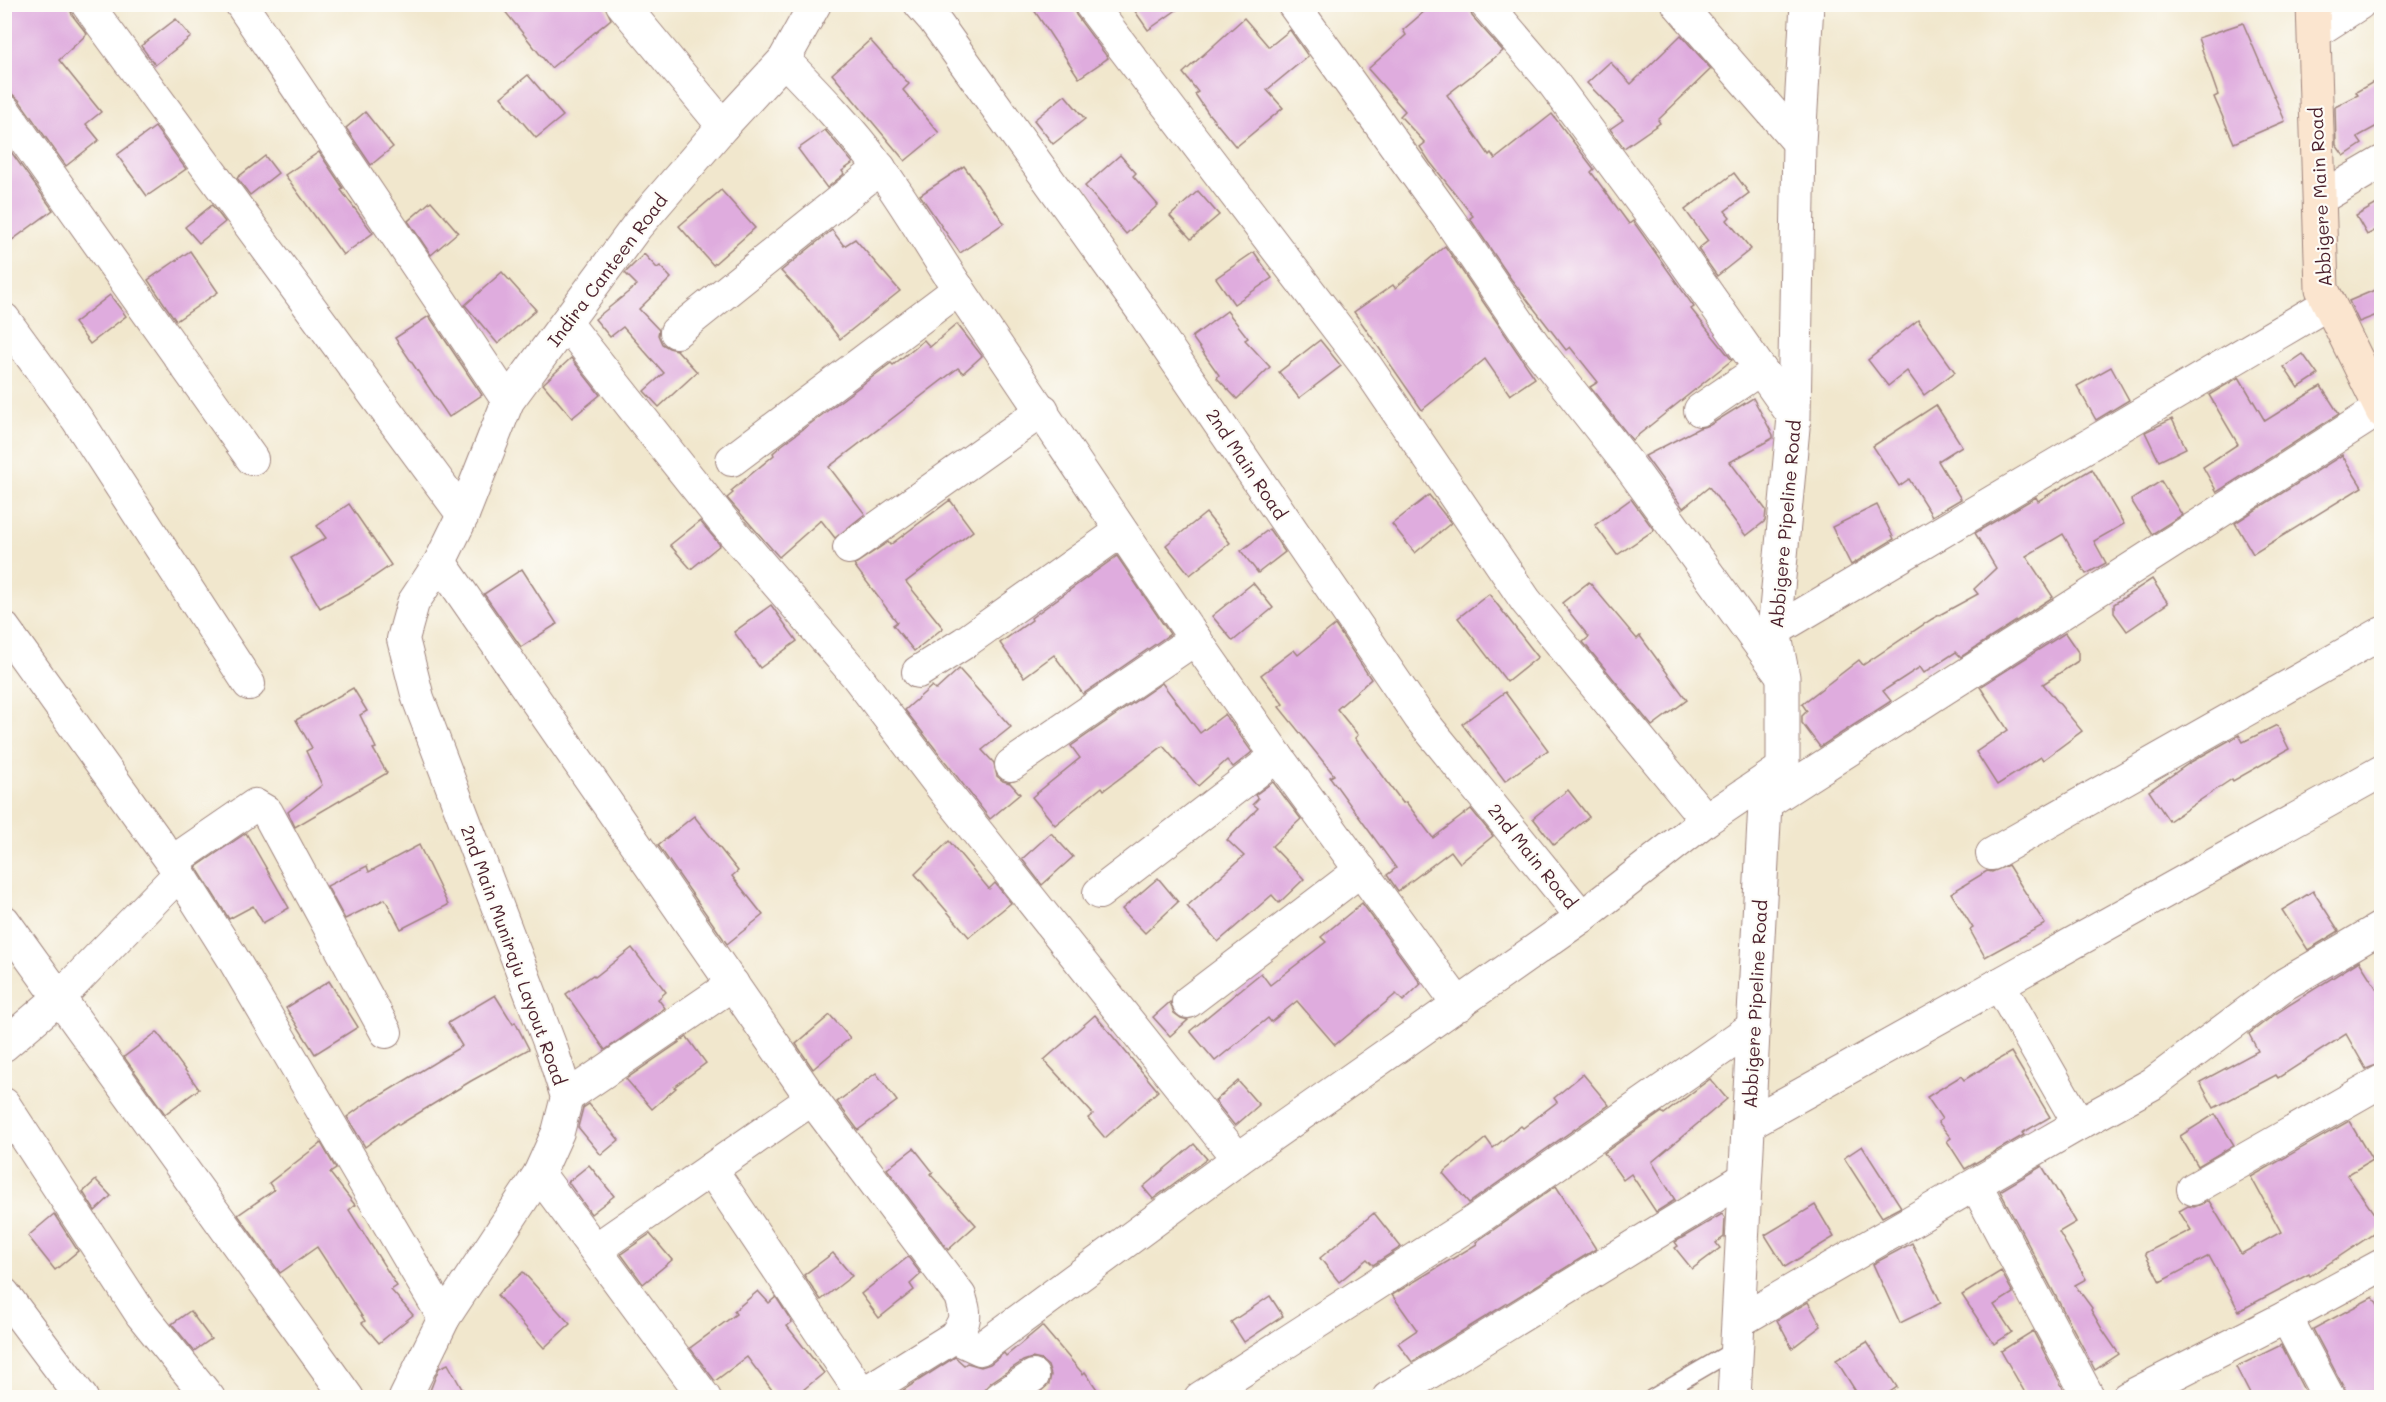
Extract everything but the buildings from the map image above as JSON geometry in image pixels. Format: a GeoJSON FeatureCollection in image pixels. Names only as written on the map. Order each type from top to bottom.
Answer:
{"type":"FeatureCollection","features":[{"type":"Feature","properties":{"kind":"main road","name":"Abbigere Main Road"},"geometry":{"type":"LineString","coordinates":[[2313,19],[2322,289],[2381,410]]}},
{"type":"Feature","properties":{"kind":"street"},"geometry":{"type":"LineString","coordinates":[[87,4],[464,514]]}},
{"type":"Feature","properties":{"kind":"street"},"geometry":{"type":"LineString","coordinates":[[240,4],[508,401]]}},
{"type":"Feature","properties":{"kind":"street"},"geometry":{"type":"LineString","coordinates":[[622,4],[723,126]]}},
{"type":"Feature","properties":{"kind":"street"},"geometry":{"type":"LineString","coordinates":[[1090,4],[1367,367],[1526,601],[1706,820]]}},
{"type":"Feature","properties":{"kind":"street"},"geometry":{"type":"LineString","coordinates":[[1293,4],[1449,220],[1535,346],[1628,464],[1783,677]]}},
{"type":"Feature","properties":{"kind":"street"},"geometry":{"type":"LineString","coordinates":[[1486,4],[1551,80],[1664,233],[1794,417]]}},
{"type":"Feature","properties":{"kind":"street"},"geometry":{"type":"LineString","coordinates":[[1678,4],[1799,143]]}},
{"type":"Feature","properties":{"kind":"street","name":"Abbigere Pipeline Road"},"geometry":{"type":"LineString","coordinates":[[1734,1398],[1765,803],[1783,768],[1783,677],[1774,632],[1794,417],[1799,143],[1807,4]]}},
{"type":"Feature","properties":{"kind":"street"},"geometry":{"type":"LineString","coordinates":[[2313,19],[2359,4]]}},
{"type":"Feature","properties":{"kind":"street","name":"Indira Canteen Road"},"geometry":{"type":"LineString","coordinates":[[440,562],[464,514],[508,401],[637,226],[723,126],[784,60],[814,5]]}},
{"type":"Feature","properties":{"kind":"street","name":"2nd Main Road"},"geometry":{"type":"LineString","coordinates":[[936,10],[1420,718],[1582,916]]}},
{"type":"Feature","properties":{"kind":"street"},"geometry":{"type":"LineString","coordinates":[[784,60],[848,127],[880,168],[1195,639],[1459,1005]]}},
{"type":"Feature","properties":{"kind":"street"},"geometry":{"type":"LineString","coordinates":[[4,110],[252,459]]}},
{"type":"Feature","properties":{"kind":"street"},"geometry":{"type":"LineString","coordinates":[[2319,199],[2382,162]]}},
{"type":"Feature","properties":{"kind":"street"},"geometry":{"type":"LineString","coordinates":[[676,332],[880,168]]}},
{"type":"Feature","properties":{"kind":"street"},"geometry":{"type":"LineString","coordinates":[[732,460],[959,289]]}},
{"type":"Feature","properties":{"kind":"street"},"geometry":{"type":"LineString","coordinates":[[1774,632],[2329,303]]}},
{"type":"Feature","properties":{"kind":"street"},"geometry":{"type":"LineString","coordinates":[[4,319],[77,419],[249,684]]}},
{"type":"Feature","properties":{"kind":"street"},"geometry":{"type":"LineString","coordinates":[[566,323],[723,521],[856,675],[946,793],[1238,1159]]}},
{"type":"Feature","properties":{"kind":"street"},"geometry":{"type":"LineString","coordinates":[[1700,410],[1760,369]]}},
{"type":"Feature","properties":{"kind":"street"},"geometry":{"type":"LineString","coordinates":[[1765,803],[2381,410]]}},
{"type":"Feature","properties":{"kind":"street"},"geometry":{"type":"LineString","coordinates":[[849,548],[1043,411]]}},
{"type":"Feature","properties":{"kind":"street"},"geometry":{"type":"LineString","coordinates":[[918,672],[973,636],[1121,531]]}},
{"type":"Feature","properties":{"kind":"street"},"geometry":{"type":"LineString","coordinates":[[440,562],[812,1099],[960,1296],[966,1316],[962,1327],[954,1337],[859,1396],[711,1169]]}},
{"type":"Feature","properties":{"kind":"street","name":"2nd Main Muniraju Layout Road"},"geometry":{"type":"LineString","coordinates":[[405,1398],[444,1318],[539,1174],[558,1132],[567,1097],[552,1050],[418,698],[403,639],[413,603],[440,562]]}},
{"type":"Feature","properties":{"kind":"street"},"geometry":{"type":"LineString","coordinates":[[4,628],[176,868],[444,1318]]}},
{"type":"Feature","properties":{"kind":"street"},"geometry":{"type":"LineString","coordinates":[[1992,855],[2382,633]]}},
{"type":"Feature","properties":{"kind":"street"},"geometry":{"type":"LineString","coordinates":[[1011,765],[1195,639]]}},
{"type":"Feature","properties":{"kind":"street"},"geometry":{"type":"LineString","coordinates":[[1099,893],[1278,756]]}},
{"type":"Feature","properties":{"kind":"street"},"geometry":{"type":"LineString","coordinates":[[954,1337],[980,1349],[1238,1159],[1582,916],[1706,820],[1783,768]]}},
{"type":"Feature","properties":{"kind":"street"},"geometry":{"type":"LineString","coordinates":[[1748,1124],[2382,771]]}},
{"type":"Feature","properties":{"kind":"street"},"geometry":{"type":"LineString","coordinates":[[4,1045],[59,998],[176,868],[255,805],[267,812],[386,1032]]}},
{"type":"Feature","properties":{"kind":"street"},"geometry":{"type":"LineString","coordinates":[[1188,1002],[1361,870]]}},
{"type":"Feature","properties":{"kind":"street"},"geometry":{"type":"LineString","coordinates":[[4,921],[348,1398]]}},
{"type":"Feature","properties":{"kind":"street"},"geometry":{"type":"LineString","coordinates":[[1737,1336],[1976,1185],[2152,1084],[2285,984],[2382,927]]}},
{"type":"Feature","properties":{"kind":"street"},"geometry":{"type":"LineString","coordinates":[[567,1097],[733,984]]}},
{"type":"Feature","properties":{"kind":"street"},"geometry":{"type":"LineString","coordinates":[[1999,984],[2079,1124]]}},
{"type":"Feature","properties":{"kind":"street"},"geometry":{"type":"LineString","coordinates":[[1200,1398],[1476,1220],[1753,1027]]}},
{"type":"Feature","properties":{"kind":"street"},"geometry":{"type":"LineString","coordinates":[[2193,1189],[2382,1081]]}},
{"type":"Feature","properties":{"kind":"street"},"geometry":{"type":"LineString","coordinates":[[596,1249],[812,1099]]}},
{"type":"Feature","properties":{"kind":"street"},"geometry":{"type":"LineString","coordinates":[[4,1104],[141,1314],[209,1398]]}},
{"type":"Feature","properties":{"kind":"street"},"geometry":{"type":"LineString","coordinates":[[539,1174],[705,1398]]}},
{"type":"Feature","properties":{"kind":"street"},"geometry":{"type":"LineString","coordinates":[[1388,1398],[1745,1179]]}},
{"type":"Feature","properties":{"kind":"street"},"geometry":{"type":"LineString","coordinates":[[1976,1185],[2089,1398]]}},
{"type":"Feature","properties":{"kind":"street"},"geometry":{"type":"LineString","coordinates":[[2127,1398],[2382,1265]]}},
{"type":"Feature","properties":{"kind":"street"},"geometry":{"type":"LineString","coordinates":[[4,1294],[82,1398]]}},
{"type":"Feature","properties":{"kind":"street"},"geometry":{"type":"LineString","coordinates":[[2286,1317],[2329,1398]]}},
{"type":"Feature","properties":{"kind":"street"},"geometry":{"type":"LineString","coordinates":[[1000,1398],[1033,1376]]}},
{"type":"Feature","properties":{"kind":"lane"},"geometry":{"type":"LineString","coordinates":[[1653,1398],[1737,1336]]}}]}
